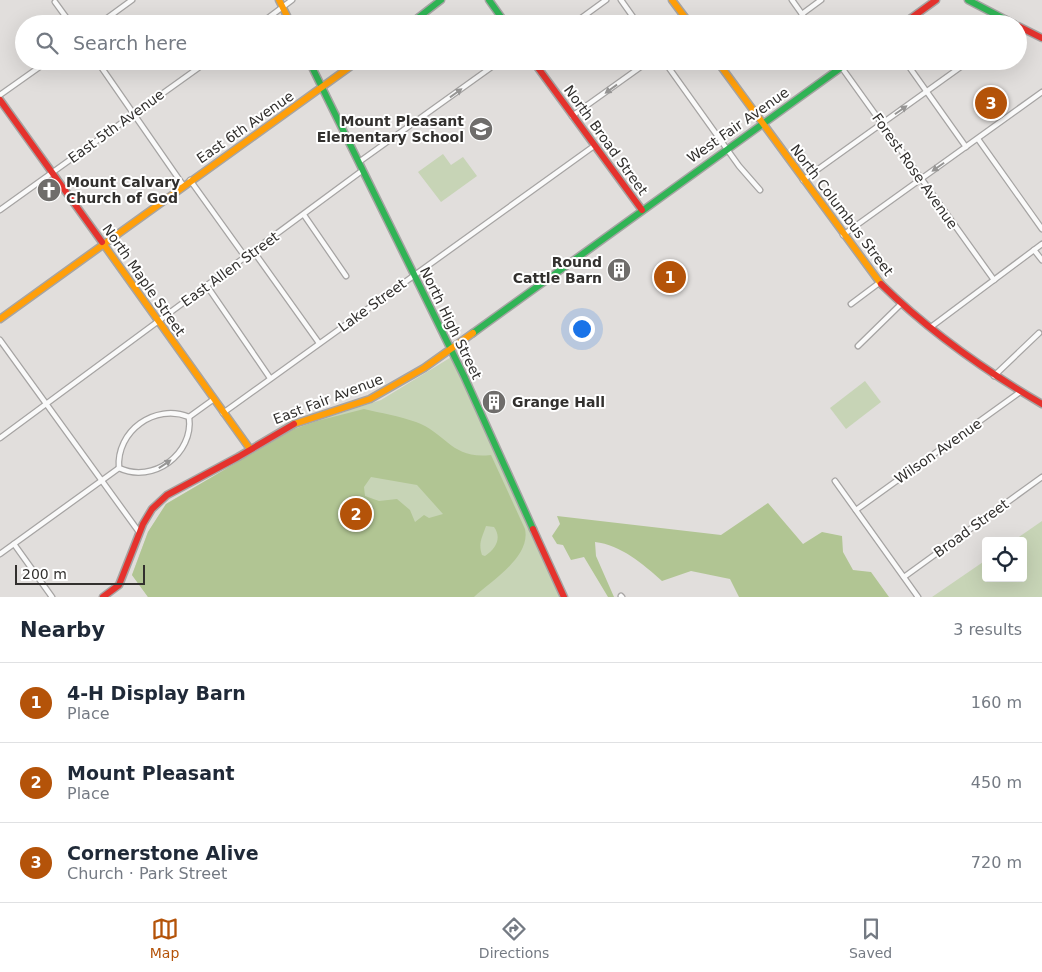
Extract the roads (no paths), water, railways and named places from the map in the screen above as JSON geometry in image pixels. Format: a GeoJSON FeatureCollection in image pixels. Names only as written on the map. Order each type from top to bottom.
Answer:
{"type":"FeatureCollection","features":[{"type":"Feature","properties":{"kind":"main road"},"geometry":{"type":"LineString","coordinates":[[279,0],[287,15]]}},
{"type":"Feature","properties":{"kind":"main road"},"geometry":{"type":"LineString","coordinates":[[422,15],[441,0]]}},
{"type":"Feature","properties":{"kind":"main road"},"geometry":{"type":"LineString","coordinates":[[489,0],[500,15]]}},
{"type":"Feature","properties":{"kind":"main road"},"geometry":{"type":"LineString","coordinates":[[672,0],[683,15]]}},
{"type":"Feature","properties":{"kind":"main road"},"geometry":{"type":"LineString","coordinates":[[915,15],[936,0]]}},
{"type":"Feature","properties":{"kind":"main road"},"geometry":{"type":"LineString","coordinates":[[968,0],[997,15]]}},
{"type":"Feature","properties":{"kind":"main road"},"geometry":{"type":"LineString","coordinates":[[1027,30],[1042,38]]}},
{"type":"Feature","properties":{"kind":"main road","name":"North High Street"},"geometry":{"type":"LineString","coordinates":[[314,70],[451,350],[564,597]]}},
{"type":"Feature","properties":{"kind":"main road","name":"East 6th Avenue"},"geometry":{"type":"LineString","coordinates":[[0,319],[183,185],[346,70]]}},
{"type":"Feature","properties":{"kind":"main road","name":"North Broad Street"},"geometry":{"type":"LineString","coordinates":[[539,70],[642,210]]}},
{"type":"Feature","properties":{"kind":"main road","name":"North Columbus Street"},"geometry":{"type":"LineString","coordinates":[[723,70],[879,283],[901,304],[994,376],[1042,404]]}},
{"type":"Feature","properties":{"kind":"main road","name":"West Fair Avenue"},"geometry":{"type":"LineString","coordinates":[[642,210],[838,70]]}},
{"type":"Feature","properties":{"kind":"main road","name":"North Maple Street"},"geometry":{"type":"LineString","coordinates":[[0,100],[250,449]]}},
{"type":"Feature","properties":{"kind":"main road","name":"East Fair Avenue"},"geometry":{"type":"LineString","coordinates":[[103,597],[122,581],[139,532],[152,509],[167,494],[250,449],[289,425],[380,395],[451,350],[642,210]]}},
{"type":"Feature","properties":{"kind":"street"},"geometry":{"type":"LineString","coordinates":[[111,15],[132,0]]}},
{"type":"Feature","properties":{"kind":"street"},"geometry":{"type":"LineString","coordinates":[[272,15],[292,0]]}},
{"type":"Feature","properties":{"kind":"street"},"geometry":{"type":"LineString","coordinates":[[585,15],[606,0]]}},
{"type":"Feature","properties":{"kind":"street"},"geometry":{"type":"LineString","coordinates":[[620,0],[631,15]]}},
{"type":"Feature","properties":{"kind":"street"},"geometry":{"type":"LineString","coordinates":[[792,0],[802,14],[821,0]]}},
{"type":"Feature","properties":{"kind":"street"},"geometry":{"type":"LineString","coordinates":[[55,2],[64,15]]}},
{"type":"Feature","properties":{"kind":"street"},"geometry":{"type":"LineString","coordinates":[[0,95],[35,70]]}},
{"type":"Feature","properties":{"kind":"street"},"geometry":{"type":"LineString","coordinates":[[103,70],[183,185]]}},
{"type":"Feature","properties":{"kind":"street","name":"East 5th Avenue"},"geometry":{"type":"LineString","coordinates":[[0,210],[195,70]]}},
{"type":"Feature","properties":{"kind":"street"},"geometry":{"type":"LineString","coordinates":[[359,162],[487,70]]}},
{"type":"Feature","properties":{"kind":"street"},"geometry":{"type":"LineString","coordinates":[[572,116],[636,70]]}},
{"type":"Feature","properties":{"kind":"street"},"geometry":{"type":"LineString","coordinates":[[670,70],[726,149],[760,190]]}},
{"type":"Feature","properties":{"kind":"street","name":"Forest Rose Avenue"},"geometry":{"type":"LineString","coordinates":[[842,70],[994,280]]}},
{"type":"Feature","properties":{"kind":"street"},"geometry":{"type":"LineString","coordinates":[[911,70],[966,147]]}},
{"type":"Feature","properties":{"kind":"street"},"geometry":{"type":"LineString","coordinates":[[803,180],[957,70]]}},
{"type":"Feature","properties":{"kind":"street"},"geometry":{"type":"LineString","coordinates":[[843,235],[1042,92]]}},
{"type":"Feature","properties":{"kind":"street"},"geometry":{"type":"LineString","coordinates":[[978,139],[1042,229]]}},
{"type":"Feature","properties":{"kind":"street","name":"Lake Street"},"geometry":{"type":"LineString","coordinates":[[223,413],[594,146]]}},
{"type":"Feature","properties":{"kind":"street","name":"East Allen Street"},"geometry":{"type":"LineString","coordinates":[[0,438],[363,170]]}},
{"type":"Feature","properties":{"kind":"street"},"geometry":{"type":"LineString","coordinates":[[190,180],[246,258]]}},
{"type":"Feature","properties":{"kind":"street"},"geometry":{"type":"LineString","coordinates":[[304,215],[346,276]]}},
{"type":"Feature","properties":{"kind":"street"},"geometry":{"type":"LineString","coordinates":[[931,327],[1042,244]]}},
{"type":"Feature","properties":{"kind":"street"},"geometry":{"type":"LineString","coordinates":[[1034,250],[1042,260]]}},
{"type":"Feature","properties":{"kind":"street"},"geometry":{"type":"LineString","coordinates":[[254,252],[319,343]]}},
{"type":"Feature","properties":{"kind":"street"},"geometry":{"type":"LineString","coordinates":[[850,304],[879,283]]}},
{"type":"Feature","properties":{"kind":"street"},"geometry":{"type":"LineString","coordinates":[[207,286],[270,378]]}},
{"type":"Feature","properties":{"kind":"street"},"geometry":{"type":"LineString","coordinates":[[858,346],[901,304]]}},
{"type":"Feature","properties":{"kind":"street"},"geometry":{"type":"LineString","coordinates":[[994,376],[1038,333]]}},
{"type":"Feature","properties":{"kind":"street"},"geometry":{"type":"LineString","coordinates":[[0,340],[139,532]]}},
{"type":"Feature","properties":{"kind":"street","name":"Wilson Avenue"},"geometry":{"type":"LineString","coordinates":[[856,510],[1020,392]]}},
{"type":"Feature","properties":{"kind":"street"},"geometry":{"type":"LineString","coordinates":[[0,554],[119,468],[122,445],[128,434],[139,425],[151,417],[165,413],[189,416],[214,399]]}},
{"type":"Feature","properties":{"kind":"street"},"geometry":{"type":"LineString","coordinates":[[119,468],[142,473],[162,466],[180,452],[185,444],[190,428],[189,416]]}},
{"type":"Feature","properties":{"kind":"street","name":"Broad Street"},"geometry":{"type":"LineString","coordinates":[[904,577],[1040,478]]}},
{"type":"Feature","properties":{"kind":"street"},"geometry":{"type":"LineString","coordinates":[[835,482],[918,597]]}},
{"type":"Feature","properties":{"kind":"street"},"geometry":{"type":"LineString","coordinates":[[14,544],[52,597]]}},
{"type":"Feature","properties":{"kind":"place","name":"Cornerstone Alive"},"geometry":{"type":"Point","coordinates":[991,103]}},
{"type":"Feature","properties":{"kind":"place","name":"Mount Pleasant Elementary School"},"geometry":{"type":"Point","coordinates":[481,129]}},
{"type":"Feature","properties":{"kind":"place","name":"Mount Calvary Church of God"},"geometry":{"type":"Point","coordinates":[49,190]}},
{"type":"Feature","properties":{"kind":"place","name":"Round Cattle Barn"},"geometry":{"type":"Point","coordinates":[619,270]}},
{"type":"Feature","properties":{"kind":"place","name":"4-H Display Barn"},"geometry":{"type":"Point","coordinates":[670,277]}},
{"type":"Feature","properties":{"kind":"place","name":"Grange Hall"},"geometry":{"type":"Point","coordinates":[494,402]}},
{"type":"Feature","properties":{"kind":"place","name":"Mount Pleasant"},"geometry":{"type":"Point","coordinates":[356,514]}}]}
